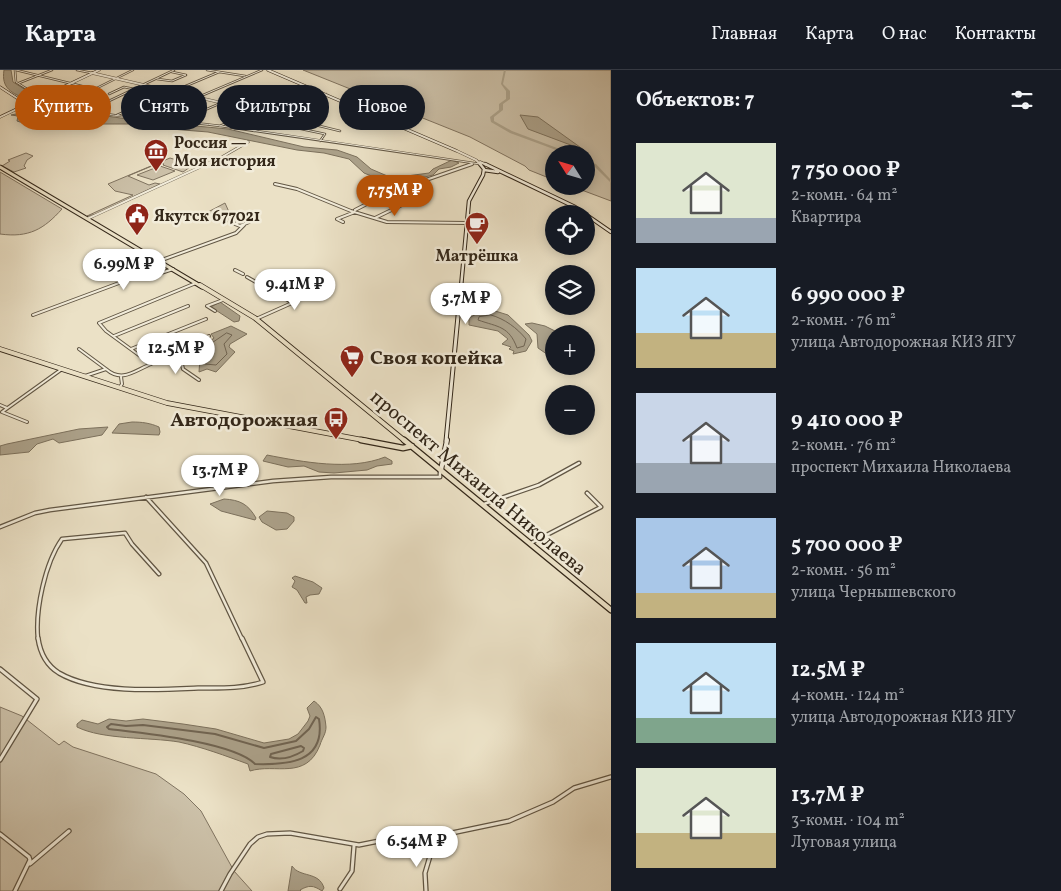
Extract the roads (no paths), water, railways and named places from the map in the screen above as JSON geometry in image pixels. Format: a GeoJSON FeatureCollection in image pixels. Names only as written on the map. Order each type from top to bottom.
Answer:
{"type":"FeatureCollection","features":[{"type":"Feature","properties":{"kind":"main road"},"geometry":{"type":"LineString","coordinates":[[70,84],[99,70]]}},
{"type":"Feature","properties":{"kind":"main road"},"geometry":{"type":"LineString","coordinates":[[268,70],[304,85]]}},
{"type":"Feature","properties":{"kind":"main road"},"geometry":{"type":"LineString","coordinates":[[0,87],[15,97]]}},
{"type":"Feature","properties":{"kind":"main road"},"geometry":{"type":"LineString","coordinates":[[329,95],[476,160],[493,170]]}},
{"type":"Feature","properties":{"kind":"main road"},"geometry":{"type":"LineString","coordinates":[[0,117],[15,110]]}},
{"type":"Feature","properties":{"kind":"main road"},"geometry":{"type":"LineString","coordinates":[[476,160],[484,169],[484,175]]}},
{"type":"Feature","properties":{"kind":"main road","name":"проспект Михаила Николаева"},"geometry":{"type":"LineString","coordinates":[[0,167],[256,319],[611,610]]}},
{"type":"Feature","properties":{"kind":"main road"},"geometry":{"type":"LineString","coordinates":[[484,169],[503,173],[576,207],[611,232]]}},
{"type":"Feature","properties":{"kind":"main road"},"geometry":{"type":"LineString","coordinates":[[440,470],[446,446],[470,197],[484,175],[493,170]]}},
{"type":"Feature","properties":{"kind":"main road"},"geometry":{"type":"LineString","coordinates":[[0,349],[178,405],[357,440],[403,448],[412,446]]}},
{"type":"Feature","properties":{"kind":"street"},"geometry":{"type":"LineString","coordinates":[[52,70],[38,76],[18,84],[15,79],[15,70],[38,76],[75,85]]}},
{"type":"Feature","properties":{"kind":"street"},"geometry":{"type":"LineString","coordinates":[[77,70],[148,85]]}},
{"type":"Feature","properties":{"kind":"street"},"geometry":{"type":"LineString","coordinates":[[102,85],[133,70]]}},
{"type":"Feature","properties":{"kind":"street"},"geometry":{"type":"LineString","coordinates":[[144,84],[174,70]]}},
{"type":"Feature","properties":{"kind":"street"},"geometry":{"type":"LineString","coordinates":[[207,70],[246,76]]}},
{"type":"Feature","properties":{"kind":"street"},"geometry":{"type":"LineString","coordinates":[[207,93],[262,70]]}},
{"type":"Feature","properties":{"kind":"street"},"geometry":{"type":"LineString","coordinates":[[155,79],[172,81],[186,75],[171,72]]}},
{"type":"Feature","properties":{"kind":"street"},"geometry":{"type":"LineString","coordinates":[[187,85],[219,72]]}},
{"type":"Feature","properties":{"kind":"street"},"geometry":{"type":"LineString","coordinates":[[116,115],[121,113]]}},
{"type":"Feature","properties":{"kind":"street"},"geometry":{"type":"LineString","coordinates":[[111,114],[121,116]]}},
{"type":"Feature","properties":{"kind":"street"},"geometry":{"type":"LineString","coordinates":[[329,128],[340,131]]}},
{"type":"Feature","properties":{"kind":"street"},"geometry":{"type":"LineString","coordinates":[[246,130],[450,158],[480,164]]}},
{"type":"Feature","properties":{"kind":"street"},"geometry":{"type":"LineString","coordinates":[[307,130],[325,134],[320,141]]}},
{"type":"Feature","properties":{"kind":"street"},"geometry":{"type":"LineString","coordinates":[[87,219],[222,157],[248,142]]}},
{"type":"Feature","properties":{"kind":"street"},"geometry":{"type":"LineString","coordinates":[[393,186],[427,180],[458,171],[473,164]]}},
{"type":"Feature","properties":{"kind":"street"},"geometry":{"type":"LineString","coordinates":[[275,184],[298,189],[387,222],[466,223]]}},
{"type":"Feature","properties":{"kind":"street"},"geometry":{"type":"LineString","coordinates":[[343,222],[337,219],[392,190]]}},
{"type":"Feature","properties":{"kind":"street"},"geometry":{"type":"LineString","coordinates":[[375,218],[408,202]]}},
{"type":"Feature","properties":{"kind":"street"},"geometry":{"type":"LineString","coordinates":[[238,225],[244,224],[249,220],[244,219],[235,223],[242,229]]}},
{"type":"Feature","properties":{"kind":"street"},"geometry":{"type":"LineString","coordinates":[[159,261],[236,233],[242,229],[244,224]]}},
{"type":"Feature","properties":{"kind":"street"},"geometry":{"type":"LineString","coordinates":[[135,258],[161,273],[173,270]]}},
{"type":"Feature","properties":{"kind":"street"},"geometry":{"type":"LineString","coordinates":[[33,315],[154,270]]}},
{"type":"Feature","properties":{"kind":"street"},"geometry":{"type":"LineString","coordinates":[[236,270],[243,274]]}},
{"type":"Feature","properties":{"kind":"street"},"geometry":{"type":"LineString","coordinates":[[247,277],[293,303]]}},
{"type":"Feature","properties":{"kind":"street"},"geometry":{"type":"LineString","coordinates":[[152,363],[99,323],[196,283]]}},
{"type":"Feature","properties":{"kind":"street"},"geometry":{"type":"LineString","coordinates":[[256,319],[301,299],[293,294]]}},
{"type":"Feature","properties":{"kind":"street"},"geometry":{"type":"LineString","coordinates":[[215,311],[207,306],[224,300]]}},
{"type":"Feature","properties":{"kind":"street"},"geometry":{"type":"LineString","coordinates":[[114,336],[188,306]]}},
{"type":"Feature","properties":{"kind":"street"},"geometry":{"type":"LineString","coordinates":[[131,349],[206,319]]}},
{"type":"Feature","properties":{"kind":"street"},"geometry":{"type":"LineString","coordinates":[[79,350],[114,376],[121,377],[150,366],[152,363],[209,336]]}},
{"type":"Feature","properties":{"kind":"street"},"geometry":{"type":"LineString","coordinates":[[179,350],[182,369],[199,380]]}},
{"type":"Feature","properties":{"kind":"street"},"geometry":{"type":"LineString","coordinates":[[27,422],[2,412],[62,369]]}},
{"type":"Feature","properties":{"kind":"street"},"geometry":{"type":"LineString","coordinates":[[84,376],[106,369]]}},
{"type":"Feature","properties":{"kind":"street"},"geometry":{"type":"LineString","coordinates":[[119,388],[122,384],[121,377]]}},
{"type":"Feature","properties":{"kind":"street"},"geometry":{"type":"LineString","coordinates":[[0,405],[7,408]]}},
{"type":"Feature","properties":{"kind":"street"},"geometry":{"type":"LineString","coordinates":[[482,505],[539,485],[579,463]]}},
{"type":"Feature","properties":{"kind":"street"},"geometry":{"type":"LineString","coordinates":[[0,527],[35,513],[146,497],[311,478],[440,477],[440,470]]}},
{"type":"Feature","properties":{"kind":"street"},"geometry":{"type":"LineString","coordinates":[[529,543],[601,507],[587,493]]}},
{"type":"Feature","properties":{"kind":"street"},"geometry":{"type":"LineString","coordinates":[[146,497],[206,562],[263,682],[244,687],[192,689],[97,685],[68,679],[56,672],[47,663],[37,640],[37,622],[47,574],[62,539],[125,533],[132,544],[159,574]]}},
{"type":"Feature","properties":{"kind":"street"},"geometry":{"type":"LineString","coordinates":[[0,670],[27,688],[37,699],[0,760]]}},
{"type":"Feature","properties":{"kind":"street"},"geometry":{"type":"LineString","coordinates":[[221,891],[233,869],[251,844],[258,837],[264,835],[275,833],[292,835],[354,846],[416,833],[447,834],[509,822],[553,802],[574,788],[611,777]]}},
{"type":"Feature","properties":{"kind":"street"},"geometry":{"type":"LineString","coordinates":[[29,865],[69,831]]}},
{"type":"Feature","properties":{"kind":"street"},"geometry":{"type":"LineString","coordinates":[[0,834],[30,857],[29,865],[15,891]]}},
{"type":"Feature","properties":{"kind":"street"},"geometry":{"type":"LineString","coordinates":[[340,889],[352,871],[354,846]]}},
{"type":"Feature","properties":{"kind":"street"},"geometry":{"type":"LineString","coordinates":[[426,891],[425,873],[433,846]]}},
{"type":"Feature","properties":{"kind":"water"},"geometry":{"type":"Polygon","coordinates":[[[4,70],[11,70],[13,82],[18,85],[15,85],[15,94],[6,86],[4,70]]]}},
{"type":"Feature","properties":{"kind":"water"},"geometry":{"type":"Polygon","coordinates":[[[520,115],[538,117],[577,145],[571,145],[528,129],[520,115]]]}},
{"type":"Feature","properties":{"kind":"water"},"geometry":{"type":"Polygon","coordinates":[[[111,117],[121,118],[121,124],[111,124],[111,117]]]}},
{"type":"Feature","properties":{"kind":"water"},"geometry":{"type":"Polygon","coordinates":[[[207,127],[217,128],[217,130],[232,130],[304,147],[337,150],[357,157],[371,169],[392,178],[429,173],[433,169],[452,160],[459,163],[451,167],[439,169],[433,175],[398,182],[364,173],[349,159],[208,132],[183,130],[207,130],[207,127]]]}},
{"type":"Feature","properties":{"kind":"water"},"geometry":{"type":"Polygon","coordinates":[[[220,302],[240,316],[239,321],[234,322],[211,307],[220,302]]]}},
{"type":"Feature","properties":{"kind":"water"},"geometry":{"type":"Polygon","coordinates":[[[492,310],[508,315],[529,335],[532,341],[526,351],[513,354],[514,351],[509,349],[511,347],[502,344],[508,339],[498,331],[469,325],[469,318],[482,311],[492,310]]]}},
{"type":"Feature","properties":{"kind":"water"},"geometry":{"type":"Polygon","coordinates":[[[532,323],[545,326],[545,353],[538,348],[537,334],[525,324],[532,323]]]}},
{"type":"Feature","properties":{"kind":"water"},"geometry":{"type":"Polygon","coordinates":[[[231,326],[247,334],[230,344],[229,347],[235,352],[216,372],[207,369],[199,372],[201,343],[204,341],[209,342],[214,338],[211,334],[231,326]]]}},
{"type":"Feature","properties":{"kind":"water"},"geometry":{"type":"Polygon","coordinates":[[[132,422],[146,423],[159,427],[159,435],[112,433],[119,424],[132,422]]]}},
{"type":"Feature","properties":{"kind":"water"},"geometry":{"type":"Polygon","coordinates":[[[108,427],[102,435],[59,443],[53,439],[37,444],[29,452],[0,455],[0,446],[7,444],[79,429],[108,427]]]}},
{"type":"Feature","properties":{"kind":"water"},"geometry":{"type":"Polygon","coordinates":[[[267,455],[326,464],[357,464],[385,457],[392,461],[392,464],[377,466],[367,470],[334,473],[319,472],[304,466],[288,467],[263,461],[267,455]]]}},
{"type":"Feature","properties":{"kind":"water"},"geometry":{"type":"Polygon","coordinates":[[[224,499],[235,500],[247,506],[256,518],[255,520],[221,511],[210,504],[224,499]]]}},
{"type":"Feature","properties":{"kind":"water"},"geometry":{"type":"Polygon","coordinates":[[[267,511],[287,513],[294,517],[294,521],[287,529],[276,530],[262,522],[259,517],[267,511]]]}},
{"type":"Feature","properties":{"kind":"water"},"geometry":{"type":"Polygon","coordinates":[[[550,539],[571,557],[572,560],[570,562],[559,558],[549,550],[546,544],[550,539]]]}},
{"type":"Feature","properties":{"kind":"water"},"geometry":{"type":"Polygon","coordinates":[[[295,576],[313,582],[322,588],[319,594],[306,597],[307,603],[305,603],[297,590],[292,587],[295,581],[292,578],[295,576]]]}},
{"type":"Feature","properties":{"kind":"water"},"geometry":{"type":"Polygon","coordinates":[[[314,701],[320,706],[324,716],[325,734],[314,756],[307,763],[289,768],[250,771],[248,764],[188,744],[167,740],[126,738],[100,734],[77,727],[77,724],[82,720],[98,724],[109,719],[126,721],[143,719],[216,729],[264,743],[289,739],[298,734],[308,721],[310,716],[307,708],[314,701]]]}},
{"type":"Feature","properties":{"kind":"water"},"geometry":{"type":"Polygon","coordinates":[[[292,866],[295,870],[318,879],[324,888],[322,891],[311,886],[303,888],[301,891],[288,891],[292,866]]]}},
{"type":"Feature","properties":{"kind":"waterway"},"geometry":{"type":"LineString","coordinates":[[505,70],[502,84],[508,91],[508,99],[501,104],[501,110],[492,117],[492,121],[511,132],[546,145]]}},
{"type":"Feature","properties":{"kind":"waterway"},"geometry":{"type":"LineString","coordinates":[[595,165],[611,182]]}},
{"type":"Feature","properties":{"kind":"place","name":"Россия — Моя история"},"geometry":{"type":"Point","coordinates":[156,172]}},
{"type":"Feature","properties":{"kind":"place","name":"Якутск 677021"},"geometry":{"type":"Point","coordinates":[137,236]}},
{"type":"Feature","properties":{"kind":"place","name":"Матрёшка"},"geometry":{"type":"Point","coordinates":[477,245]}},
{"type":"Feature","properties":{"kind":"place","name":"Своя копейка"},"geometry":{"type":"Point","coordinates":[352,378]}},
{"type":"Feature","properties":{"kind":"place","name":"Автодорожная"},"geometry":{"type":"Point","coordinates":[336,440]}}]}
